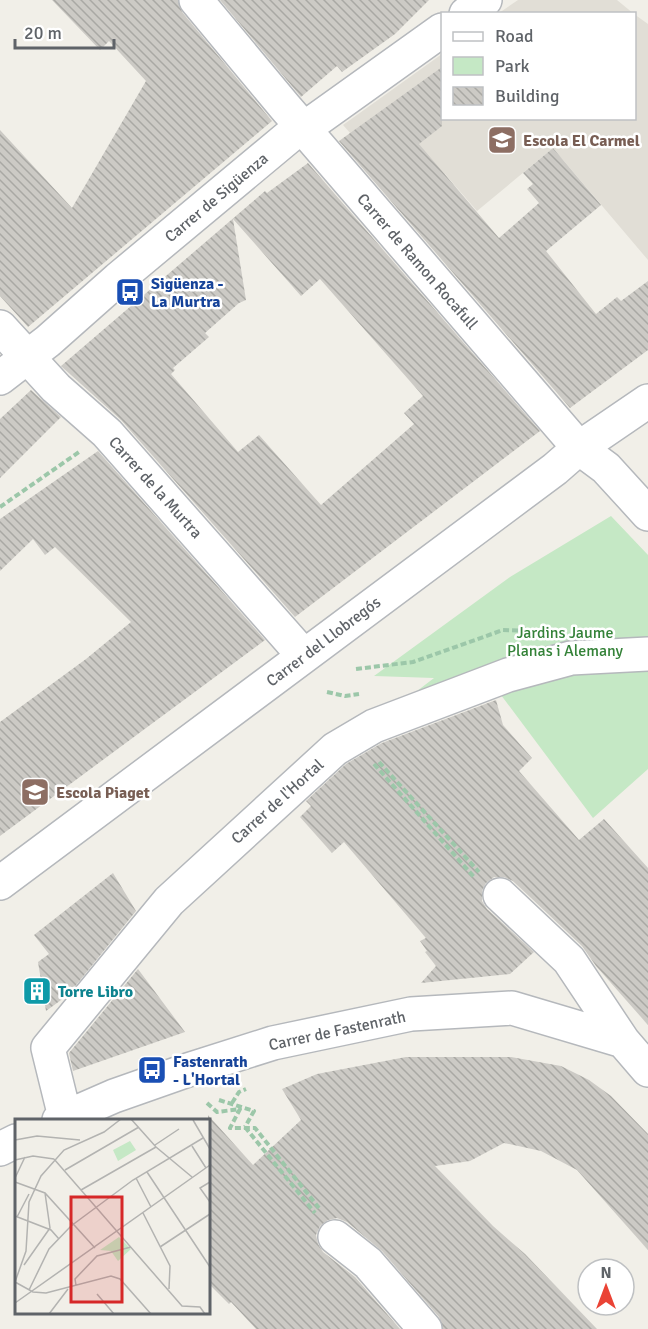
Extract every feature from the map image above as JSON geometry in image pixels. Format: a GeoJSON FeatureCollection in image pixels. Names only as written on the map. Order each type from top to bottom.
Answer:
{"type":"FeatureCollection","features":[{"type":"Feature","properties":{"kind":"street","name":"Carrer de Ramon Rocafull"},"geometry":{"type":"LineString","coordinates":[[196,0],[579,448],[606,468],[648,514]]}},
{"type":"Feature","properties":{"kind":"street"},"geometry":{"type":"LineString","coordinates":[[469,12],[485,0]]}},
{"type":"Feature","properties":{"kind":"street","name":"Carrer de Sigüenza"},"geometry":{"type":"LineString","coordinates":[[0,378],[48,341],[118,279],[292,134],[305,129],[441,31]]}},
{"type":"Feature","properties":{"kind":"street","name":"Carrer de la Murtra"},"geometry":{"type":"LineString","coordinates":[[0,327],[56,388],[107,433],[304,656]]}},
{"type":"Feature","properties":{"kind":"street","name":"Carrer del Llobregós"},"geometry":{"type":"LineString","coordinates":[[0,883],[555,469],[579,448],[648,401]]}},
{"type":"Feature","properties":{"kind":"street","name":"Carrer de l'Hortal"},"geometry":{"type":"LineString","coordinates":[[62,1119],[48,1048],[169,901],[334,749],[374,726],[508,675],[571,658],[648,654]]}},
{"type":"Feature","properties":{"kind":"street"},"geometry":{"type":"LineString","coordinates":[[500,895],[569,960],[623,1041],[648,1070]]}},
{"type":"Feature","properties":{"kind":"street","name":"Carrer de Fastenrath"},"geometry":{"type":"LineString","coordinates":[[62,1119],[114,1096],[273,1043],[411,1014],[512,1008],[623,1041]]}},
{"type":"Feature","properties":{"kind":"street"},"geometry":{"type":"LineString","coordinates":[[0,1149],[15,1142]]}},
{"type":"Feature","properties":{"kind":"street"},"geometry":{"type":"LineString","coordinates":[[334,1237],[368,1263],[425,1329]]}},
{"type":"Feature","properties":{"kind":"path"},"geometry":{"type":"LineString","coordinates":[[0,507],[84,448]]}},
{"type":"Feature","properties":{"kind":"path"},"geometry":{"type":"LineString","coordinates":[[356,669],[413,662],[503,630],[547,631]]}},
{"type":"Feature","properties":{"kind":"path"},"geometry":{"type":"LineString","coordinates":[[327,692],[345,696]]}},
{"type":"Feature","properties":{"kind":"path"},"geometry":{"type":"LineString","coordinates":[[373,755],[500,895]]}},
{"type":"Feature","properties":{"kind":"path"},"geometry":{"type":"LineString","coordinates":[[373,763],[490,896],[500,895]]}},
{"type":"Feature","properties":{"kind":"path"},"geometry":{"type":"LineString","coordinates":[[219,1100],[254,1111],[244,1127]]}},
{"type":"Feature","properties":{"kind":"path"},"geometry":{"type":"LineString","coordinates":[[207,1103],[217,1112],[240,1109],[230,1128],[255,1128],[333,1226],[334,1237]]}},
{"type":"Feature","properties":{"kind":"shaded area"},"geometry":{"type":"Polygon","coordinates":[[[518,0],[617,0],[632,12],[500,12],[518,0]]]}},
{"type":"Feature","properties":{"kind":"shaded area","name":"Escola El Carmel"},"geometry":{"type":"Polygon","coordinates":[[[636,15],[648,24],[648,260],[553,148],[477,211],[445,174],[409,204],[383,170],[343,125],[441,55],[441,120],[636,120],[636,15]]]}},
{"type":"Feature","properties":{"kind":"green space","name":"Jardins Jaume Planas i Alemany"},"geometry":{"type":"Polygon","coordinates":[[[611,516],[648,555],[648,769],[593,818],[501,695],[387,714],[434,678],[374,676],[510,577],[611,516]]]}},
{"type":"Feature","properties":{"kind":"building"},"geometry":{"type":"Polygon","coordinates":[[[52,0],[178,0],[182,12],[272,121],[28,327],[0,296],[0,130],[72,208],[146,81],[109,41],[100,50],[52,0]]]}},
{"type":"Feature","properties":{"kind":"building"},"geometry":{"type":"Polygon","coordinates":[[[220,0],[429,0],[395,34],[342,72],[337,66],[301,97],[220,0]]]}},
{"type":"Feature","properties":{"kind":"building"},"geometry":{"type":"Polygon","coordinates":[[[441,68],[442,126],[419,144],[499,238],[539,203],[527,189],[533,184],[523,173],[553,148],[601,205],[546,251],[596,314],[617,297],[621,301],[648,281],[648,350],[570,408],[339,141],[441,68]]]}},
{"type":"Feature","properties":{"kind":"building"},"geometry":{"type":"Polygon","coordinates":[[[308,163],[540,431],[295,617],[121,420],[61,366],[265,191],[267,193],[308,163]],[[233,219],[246,300],[239,303],[205,333],[209,337],[173,368],[175,370],[171,374],[238,452],[259,435],[321,505],[414,424],[404,413],[423,396],[320,279],[301,296],[233,219]]]}},
{"type":"Feature","properties":{"kind":"building"},"geometry":{"type":"Polygon","coordinates":[[[31,390],[61,417],[0,478],[0,419],[31,390]]]}},
{"type":"Feature","properties":{"kind":"building"},"geometry":{"type":"Polygon","coordinates":[[[98,451],[265,640],[0,836],[0,722],[86,659],[131,622],[55,547],[45,555],[33,539],[0,571],[0,519],[98,451]]]}},
{"type":"Feature","properties":{"kind":"building"},"geometry":{"type":"Polygon","coordinates":[[[496,700],[503,725],[532,758],[519,771],[579,840],[604,819],[648,868],[648,1025],[596,966],[582,946],[513,881],[504,877],[494,877],[486,883],[482,891],[482,901],[487,909],[534,952],[510,974],[421,983],[436,966],[420,941],[426,938],[344,842],[332,853],[300,817],[311,806],[306,801],[346,764],[382,743],[496,700]]]}},
{"type":"Feature","properties":{"kind":"building"},"geometry":{"type":"Polygon","coordinates":[[[113,873],[136,911],[68,995],[46,1011],[38,962],[49,954],[34,935],[113,873]]]}},
{"type":"Feature","properties":{"kind":"building"},"geometry":{"type":"Polygon","coordinates":[[[138,969],[185,1032],[73,1071],[69,1053],[138,969]]]}},
{"type":"Feature","properties":{"kind":"building"},"geometry":{"type":"Polygon","coordinates":[[[406,1057],[511,1057],[561,1066],[589,1080],[611,1096],[648,1134],[648,1250],[577,1170],[541,1151],[504,1143],[470,1161],[435,1166],[576,1307],[576,1317],[585,1317],[597,1329],[443,1329],[439,1317],[382,1251],[347,1222],[337,1218],[328,1220],[320,1226],[316,1235],[318,1244],[323,1252],[355,1277],[400,1329],[256,1329],[231,1302],[229,1304],[210,1285],[210,1119],[208,1115],[253,1165],[301,1120],[282,1089],[317,1074],[406,1057]]]}},
{"type":"Feature","properties":{"kind":"place","name":"Escola El Carmel"},"geometry":{"type":"Point","coordinates":[502,140]}},
{"type":"Feature","properties":{"kind":"place","name":"Sigüenza - La Murtra"},"geometry":{"type":"Point","coordinates":[130,292]}},
{"type":"Feature","properties":{"kind":"place","name":"Escola Piaget"},"geometry":{"type":"Point","coordinates":[35,792]}},
{"type":"Feature","properties":{"kind":"place","name":"Torre Libro"},"geometry":{"type":"Point","coordinates":[37,991]}},
{"type":"Feature","properties":{"kind":"place","name":"Fastenrath - L'Hortal"},"geometry":{"type":"Point","coordinates":[152,1070]}}]}
